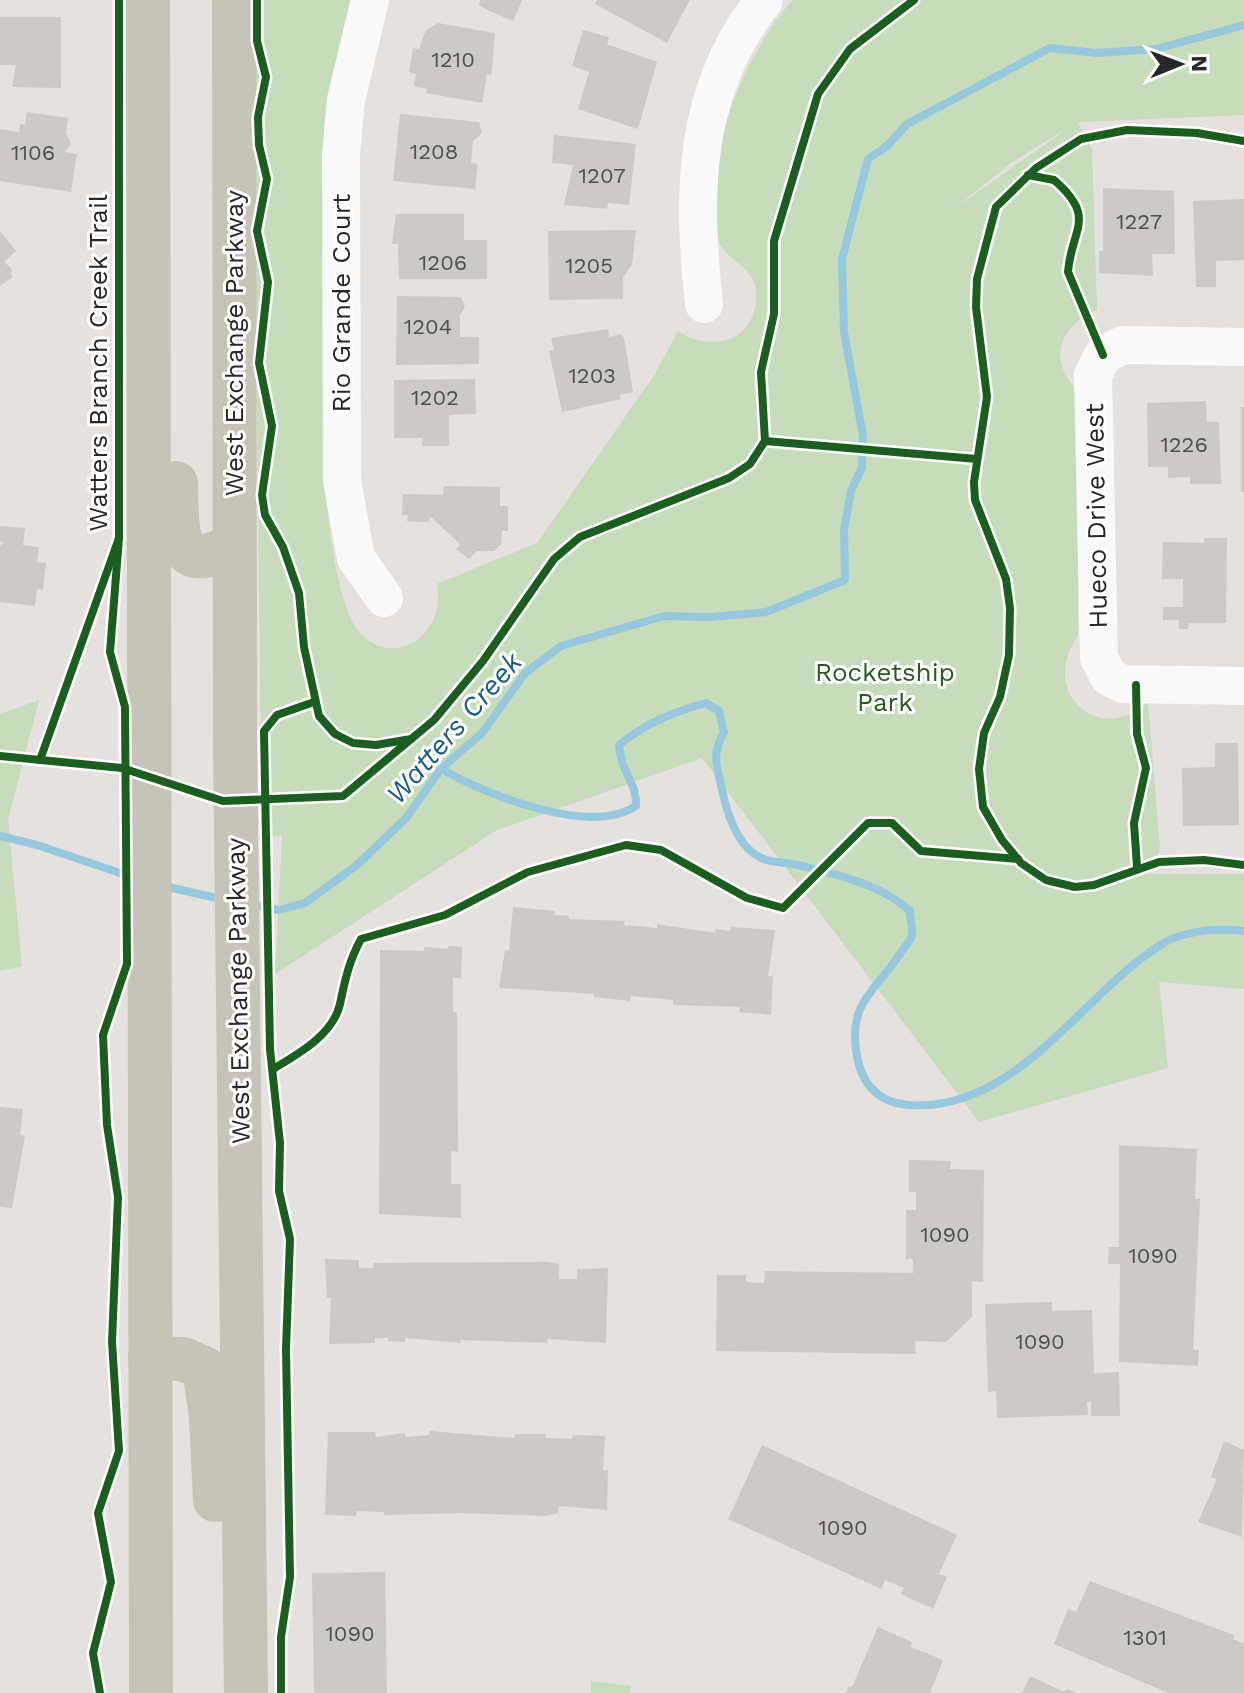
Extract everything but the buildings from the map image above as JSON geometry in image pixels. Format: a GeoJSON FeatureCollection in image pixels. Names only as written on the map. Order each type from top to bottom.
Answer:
{"type":"FeatureCollection","features":[{"type":"Feature","properties":{"kind":"main road"},"geometry":{"type":"LineString","coordinates":[[148,0],[151,1693]]}},
{"type":"Feature","properties":{"kind":"main road","name":"West Exchange Parkway"},"geometry":{"type":"LineString","coordinates":[[234,0],[235,740],[246,1687]]}},
{"type":"Feature","properties":{"kind":"main road"},"geometry":{"type":"LineString","coordinates":[[148,170],[174,241],[179,540],[185,552],[195,558],[217,554],[234,544]]}},
{"type":"Feature","properties":{"kind":"main road"},"geometry":{"type":"LineString","coordinates":[[150,1358],[183,1359],[204,1368],[212,1430],[215,1571],[246,1687]]}},
{"type":"Feature","properties":{"kind":"street","name":"Rio Grande Court"},"geometry":{"type":"LineString","coordinates":[[370,0],[346,100],[341,155],[342,480],[356,558],[384,598]]}},
{"type":"Feature","properties":{"kind":"street"},"geometry":{"type":"LineString","coordinates":[[704,304],[697,243],[698,172],[705,119],[723,67],[744,26],[764,0]]}},
{"type":"Feature","properties":{"kind":"street","name":"Hueco Drive West"},"geometry":{"type":"LineString","coordinates":[[1244,347],[1123,345],[1103,355],[1093,375],[1098,647],[1109,677],[1123,684],[1244,686]]}},
{"type":"Feature","properties":{"kind":"green space","name":"Rocketship Park"},"geometry":{"type":"Polygon","coordinates":[[[252,0],[354,0],[324,125],[324,477],[338,578],[350,616],[370,642],[385,648],[399,648],[425,633],[438,603],[437,584],[537,543],[655,374],[678,331],[690,338],[715,342],[737,335],[746,327],[756,302],[756,290],[748,272],[728,254],[718,238],[714,209],[715,178],[720,145],[743,79],[775,22],[793,0],[1244,0],[1244,115],[1078,122],[1092,150],[1097,310],[1068,331],[1061,347],[1063,370],[1078,395],[1078,636],[1067,657],[1065,676],[1069,693],[1079,707],[1093,716],[1110,719],[1129,715],[1148,702],[1160,849],[1149,874],[1244,874],[1244,989],[1159,982],[1168,1068],[979,1122],[702,758],[497,830],[275,974],[282,836],[262,835],[252,0]],[[1061,133],[1008,165],[957,207],[1061,133]]]}},
{"type":"Feature","properties":{"kind":"green space"},"geometry":{"type":"Polygon","coordinates":[[[39,700],[8,820],[22,967],[0,970],[0,714],[39,700]]]}},
{"type":"Feature","properties":{"kind":"green space"},"geometry":{"type":"Polygon","coordinates":[[[591,1681],[631,1686],[630,1693],[591,1693],[591,1681]]]}},
{"type":"Feature","properties":{"kind":"waterway","name":"Watters Creek"},"geometry":{"type":"LineString","coordinates":[[250,904],[279,910],[305,903],[357,865],[406,818],[441,769],[483,732],[525,673],[561,646],[664,616],[712,617],[766,612],[845,580],[844,530],[851,491],[862,467],[863,436],[844,332],[842,259],[868,159],[887,146],[907,124],[1050,48],[1097,53],[1156,49],[1244,25]]}},
{"type":"Feature","properties":{"kind":"waterway"},"geometry":{"type":"LineString","coordinates":[[441,769],[484,790],[538,808],[566,815],[592,817],[616,814],[636,806],[636,797],[619,745],[650,724],[682,710],[706,703],[719,711],[724,732],[716,754],[718,774],[730,819],[746,846],[765,860],[857,881],[886,894],[910,911],[911,937],[861,1006],[855,1033],[858,1061],[866,1080],[878,1094],[896,1103],[947,1102],[982,1090],[1015,1071],[1045,1047],[1132,966],[1162,944],[1202,931],[1244,931]]}},
{"type":"Feature","properties":{"kind":"waterway","name":"Watters Creek"},"geometry":{"type":"LineString","coordinates":[[0,836],[135,878]]}},
{"type":"Feature","properties":{"kind":"waterway","name":"Watters Creek"},"geometry":{"type":"LineString","coordinates":[[164,886],[225,900]]}},
{"type":"Feature","properties":{"kind":"cycle path","name":"Watters Branch Creek Trail"},"geometry":{"type":"LineString","coordinates":[[40,760],[119,538],[119,0]]}},
{"type":"Feature","properties":{"kind":"cycle path"},"geometry":{"type":"LineString","coordinates":[[257,0],[257,41],[266,77],[258,117],[259,145],[267,179],[257,231],[268,282],[259,363],[272,426],[262,495],[265,515],[283,547],[299,593],[304,647],[319,716],[335,734],[353,743],[376,745],[411,739]]}},
{"type":"Feature","properties":{"kind":"cycle path"},"geometry":{"type":"LineString","coordinates":[[0,756],[122,768],[223,801],[343,796],[434,720],[483,661],[554,559],[580,537],[729,478],[750,464],[765,441],[761,372],[774,314],[774,241],[818,94],[850,49],[914,0]]}},
{"type":"Feature","properties":{"kind":"cycle path"},"geometry":{"type":"LineString","coordinates":[[1244,141],[1197,133],[1127,130],[1081,139],[1036,168],[996,207],[977,279],[976,307],[987,397],[974,482],[975,500],[1006,579],[1010,608],[1009,655],[1000,697],[984,733],[979,769],[983,807],[1002,840],[1021,863],[1046,880],[1075,887],[1094,885],[1159,862],[1204,860],[1244,865]]}},
{"type":"Feature","properties":{"kind":"cycle path"},"geometry":{"type":"LineString","coordinates":[[1028,175],[1054,180],[1075,204],[1079,224],[1068,272],[1103,355]]}},
{"type":"Feature","properties":{"kind":"cycle path"},"geometry":{"type":"LineString","coordinates":[[765,441],[977,459]]}},
{"type":"Feature","properties":{"kind":"cycle path","name":"Watters Branch Creek Trail"},"geometry":{"type":"LineString","coordinates":[[100,1693],[93,1653],[111,1582],[98,1513],[119,1451],[112,1342],[118,1197],[107,1125],[103,1035],[127,964],[125,707],[110,652],[119,538]]}},
{"type":"Feature","properties":{"kind":"cycle path"},"geometry":{"type":"LineString","coordinates":[[1136,685],[1137,734],[1146,768],[1134,823],[1137,867]]}},
{"type":"Feature","properties":{"kind":"cycle path"},"geometry":{"type":"LineString","coordinates":[[281,1693],[281,1637],[290,1577],[286,1349],[290,1239],[279,1191],[280,1143],[270,1049],[264,731],[277,715],[314,702]]}},
{"type":"Feature","properties":{"kind":"cycle path"},"geometry":{"type":"LineString","coordinates":[[273,1069],[313,1042],[330,1025],[361,939],[445,915],[528,872],[626,845],[661,850],[747,898],[783,908],[868,823],[892,823],[921,851],[1018,859]]}}]}
